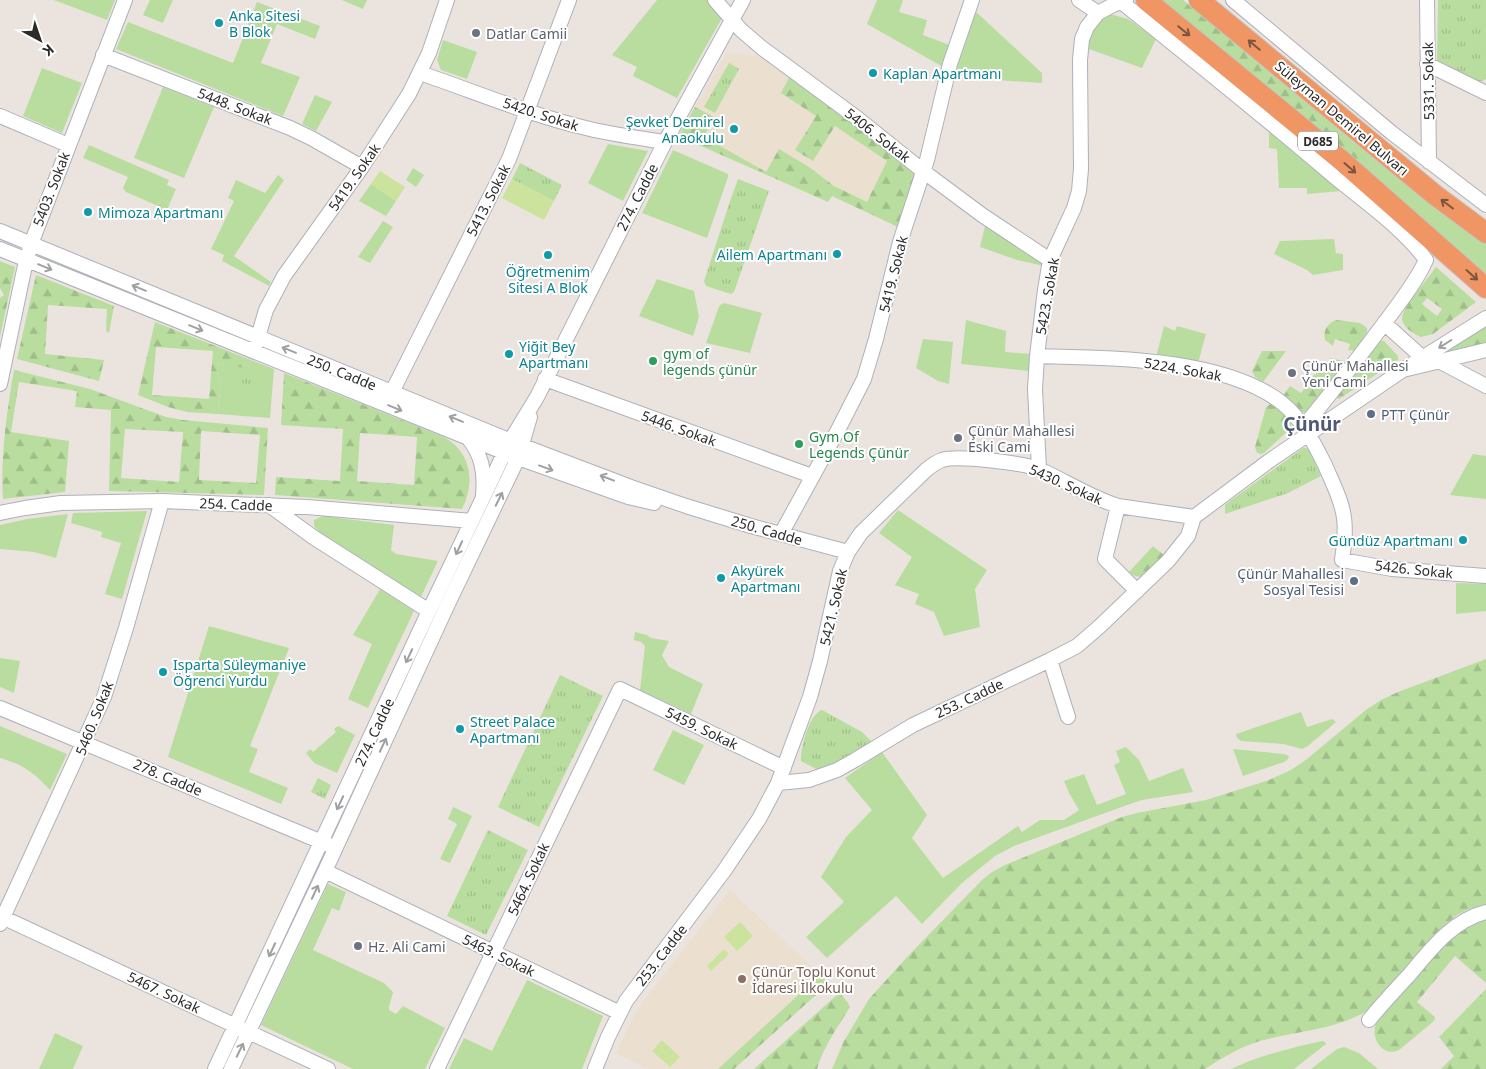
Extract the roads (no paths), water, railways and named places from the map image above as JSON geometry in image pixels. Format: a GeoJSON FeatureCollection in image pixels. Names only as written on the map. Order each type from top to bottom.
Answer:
{"type":"FeatureCollection","features":[{"type":"Feature","properties":{"kind":"highway","name":"D685"},"geometry":{"type":"LineString","coordinates":[[1146,0],[1341,160],[1486,288]]}},
{"type":"Feature","properties":{"kind":"highway","name":"Süleyman Demirel Bulvarı"},"geometry":{"type":"LineString","coordinates":[[1200,0],[1435,195],[1486,233]]}},
{"type":"Feature","properties":{"kind":"street","name":"5403. Sokak"},"geometry":{"type":"LineString","coordinates":[[0,384],[31,244],[125,0]]}},
{"type":"Feature","properties":{"kind":"street","name":"5419. Sokak"},"geometry":{"type":"LineString","coordinates":[[254,351],[269,303],[284,276],[362,167],[394,118],[420,73],[447,0]]}},
{"type":"Feature","properties":{"kind":"street","name":"5413. Sokak"},"geometry":{"type":"LineString","coordinates":[[392,392],[509,159],[569,0]]}},
{"type":"Feature","properties":{"kind":"street","name":"5406. Sokak"},"geometry":{"type":"LineString","coordinates":[[715,0],[731,20],[754,42],[857,118],[982,215],[1050,260]]}},
{"type":"Feature","properties":{"kind":"street","name":"274. Cadde"},"geometry":{"type":"LineString","coordinates":[[231,1069],[436,630],[537,397],[665,142],[743,0]]}},
{"type":"Feature","properties":{"kind":"street","name":"5419. Sokak"},"geometry":{"type":"LineString","coordinates":[[781,534],[864,379],[900,242],[936,128],[950,64],[972,0]]}},
{"type":"Feature","properties":{"kind":"street"},"geometry":{"type":"LineString","coordinates":[[1079,0],[1098,12],[1122,1],[1399,231],[1426,260],[1412,285],[1306,431]]}},
{"type":"Feature","properties":{"kind":"street"},"geometry":{"type":"LineString","coordinates":[[1233,0],[1392,133],[1486,206]]}},
{"type":"Feature","properties":{"kind":"street","name":"5331. Sokak"},"geometry":{"type":"LineString","coordinates":[[1427,0],[1429,162]]}},
{"type":"Feature","properties":{"kind":"street","name":"5423. Sokak"},"geometry":{"type":"LineString","coordinates":[[1039,469],[1035,389],[1036,356],[1050,260],[1074,208],[1079,191],[1081,170],[1081,50],[1087,26],[1098,12]]}},
{"type":"Feature","properties":{"kind":"street","name":"5448. Sokak"},"geometry":{"type":"LineString","coordinates":[[103,55],[290,128],[362,167]]}},
{"type":"Feature","properties":{"kind":"street"},"geometry":{"type":"LineString","coordinates":[[1427,64],[1486,93]]}},
{"type":"Feature","properties":{"kind":"street","name":"5420. Sokak"},"geometry":{"type":"LineString","coordinates":[[420,73],[527,110],[594,130],[632,138],[665,142]]}},
{"type":"Feature","properties":{"kind":"street"},"geometry":{"type":"LineString","coordinates":[[0,116],[68,145]]}},
{"type":"Feature","properties":{"kind":"street","name":"250. Cadde"},"geometry":{"type":"LineString","coordinates":[[0,231],[392,392],[514,449],[628,497],[686,506],[742,524],[848,552]]}},
{"type":"Feature","properties":{"kind":"street","name":"250. Cadde"},"geometry":{"type":"LineString","coordinates":[[0,248],[468,437],[514,449]]}},
{"type":"Feature","properties":{"kind":"street"},"geometry":{"type":"LineString","coordinates":[[1194,517],[1306,431],[1486,318]]}},
{"type":"Feature","properties":{"kind":"street"},"geometry":{"type":"LineString","coordinates":[[1384,323],[1423,358]]}},
{"type":"Feature","properties":{"kind":"street"},"geometry":{"type":"LineString","coordinates":[[1403,370],[1486,350]]}},
{"type":"Feature","properties":{"kind":"street","name":"5224. Sokak"},"geometry":{"type":"LineString","coordinates":[[1036,356],[1089,358],[1192,368],[1238,380],[1271,396],[1292,412],[1306,431],[1333,484],[1344,517],[1342,560]]}},
{"type":"Feature","properties":{"kind":"street"},"geometry":{"type":"LineString","coordinates":[[1439,361],[1486,386]]}},
{"type":"Feature","properties":{"kind":"street","name":"5446. Sokak"},"geometry":{"type":"LineString","coordinates":[[546,379],[812,476]]}},
{"type":"Feature","properties":{"kind":"street"},"geometry":{"type":"LineString","coordinates":[[468,437],[476,447],[481,459],[483,499]]}},
{"type":"Feature","properties":{"kind":"street","name":"274. Cadde"},"geometry":{"type":"LineString","coordinates":[[215,1069],[472,520],[514,449]]}},
{"type":"Feature","properties":{"kind":"street","name":"5430. Sokak"},"geometry":{"type":"LineString","coordinates":[[937,462],[946,459],[1017,464],[1039,469],[1090,495],[1118,506],[1194,517]]}},
{"type":"Feature","properties":{"kind":"street","name":"5421. Sokak"},"geometry":{"type":"LineString","coordinates":[[778,783],[810,697],[840,571],[848,552],[862,533],[926,470],[937,462]]}},
{"type":"Feature","properties":{"kind":"street","name":"254. Cadde"},"geometry":{"type":"LineString","coordinates":[[0,513],[60,503],[162,502],[269,505],[472,520]]}},
{"type":"Feature","properties":{"kind":"street","name":"5460. Sokak"},"geometry":{"type":"LineString","coordinates":[[1,919],[104,698],[162,502]]}},
{"type":"Feature","properties":{"kind":"street"},"geometry":{"type":"LineString","coordinates":[[269,505],[313,537],[429,611]]}},
{"type":"Feature","properties":{"kind":"street"},"geometry":{"type":"LineString","coordinates":[[1118,506],[1105,559],[1137,591]]}},
{"type":"Feature","properties":{"kind":"street","name":"253. Cadde"},"geometry":{"type":"LineString","coordinates":[[595,1069],[620,1013],[634,990],[724,870],[759,819],[778,783],[809,780],[837,770],[919,722],[1077,646],[1168,561],[1184,543],[1191,529],[1194,517]]}},
{"type":"Feature","properties":{"kind":"street","name":"5426. Sokak"},"geometry":{"type":"LineString","coordinates":[[1342,560],[1392,569],[1486,576]]}},
{"type":"Feature","properties":{"kind":"street"},"geometry":{"type":"LineString","coordinates":[[1050,660],[1068,717]]}},
{"type":"Feature","properties":{"kind":"street","name":"5459. Sokak"},"geometry":{"type":"LineString","coordinates":[[620,689],[784,768]]}},
{"type":"Feature","properties":{"kind":"street","name":"5464. Sokak"},"geometry":{"type":"LineString","coordinates":[[437,1069],[620,689]]}},
{"type":"Feature","properties":{"kind":"street","name":"278. Cadde"},"geometry":{"type":"LineString","coordinates":[[0,708],[335,848]]}},
{"type":"Feature","properties":{"kind":"street","name":"5463. Sokak"},"geometry":{"type":"LineString","coordinates":[[325,871],[620,1013]]}},
{"type":"Feature","properties":{"kind":"street"},"geometry":{"type":"LineString","coordinates":[[1369,1020],[1446,934],[1473,916],[1486,912]]}},
{"type":"Feature","properties":{"kind":"street","name":"5467. Sokak"},"geometry":{"type":"LineString","coordinates":[[1,919],[236,1025],[328,1069]]}},
{"type":"Feature","properties":{"kind":"place","name":"Anka Sitesi B Blok"},"geometry":{"type":"Point","coordinates":[219,23]}},
{"type":"Feature","properties":{"kind":"place","name":"Datlar Camii"},"geometry":{"type":"Point","coordinates":[476,33]}},
{"type":"Feature","properties":{"kind":"place","name":"Kaplan Apartmanı"},"geometry":{"type":"Point","coordinates":[873,73]}},
{"type":"Feature","properties":{"kind":"place","name":"Şevket Demirel Anaokulu"},"geometry":{"type":"Point","coordinates":[734,129]}},
{"type":"Feature","properties":{"kind":"place","name":"Mimoza Apartmanı"},"geometry":{"type":"Point","coordinates":[88,212]}},
{"type":"Feature","properties":{"kind":"place","name":"Ailem Apartmanı"},"geometry":{"type":"Point","coordinates":[837,254]}},
{"type":"Feature","properties":{"kind":"place","name":"Öğretmenim Sitesi A Blok"},"geometry":{"type":"Point","coordinates":[548,255]}},
{"type":"Feature","properties":{"kind":"place","name":"Yiğit Bey Apartmanı"},"geometry":{"type":"Point","coordinates":[509,354]}},
{"type":"Feature","properties":{"kind":"place","name":"gym of legends çünür"},"geometry":{"type":"Point","coordinates":[653,361]}},
{"type":"Feature","properties":{"kind":"place","name":"Çünür Mahallesi Yeni Cami"},"geometry":{"type":"Point","coordinates":[1292,373]}},
{"type":"Feature","properties":{"kind":"place","name":"PTT Çünür"},"geometry":{"type":"Point","coordinates":[1371,414]}},
{"type":"Feature","properties":{"kind":"place","name":"Çünür Mahallesi Eski Cami"},"geometry":{"type":"Point","coordinates":[958,438]}},
{"type":"Feature","properties":{"kind":"place","name":"Gym Of Legends Çünür"},"geometry":{"type":"Point","coordinates":[799,444]}},
{"type":"Feature","properties":{"kind":"place","name":"Gündüz Apartmanı"},"geometry":{"type":"Point","coordinates":[1463,540]}},
{"type":"Feature","properties":{"kind":"place","name":"Akyürek Apartmanı"},"geometry":{"type":"Point","coordinates":[721,578]}},
{"type":"Feature","properties":{"kind":"place","name":"Çünür Mahallesi Sosyal Tesisi"},"geometry":{"type":"Point","coordinates":[1354,581]}},
{"type":"Feature","properties":{"kind":"place","name":"Isparta Süleymaniye Öğrenci Yurdu"},"geometry":{"type":"Point","coordinates":[163,672]}},
{"type":"Feature","properties":{"kind":"place","name":"Street Palace Apartmanı"},"geometry":{"type":"Point","coordinates":[460,729]}},
{"type":"Feature","properties":{"kind":"place","name":"Hz. Ali Cami"},"geometry":{"type":"Point","coordinates":[358,946]}},
{"type":"Feature","properties":{"kind":"place","name":"Çünür Toplu Konut İdaresi İlkokulu"},"geometry":{"type":"Point","coordinates":[742,979]}},
{"type":"Feature","properties":{"kind":"district","name":"Çünür"},"geometry":{"type":"Point","coordinates":[1312,424]}}]}
